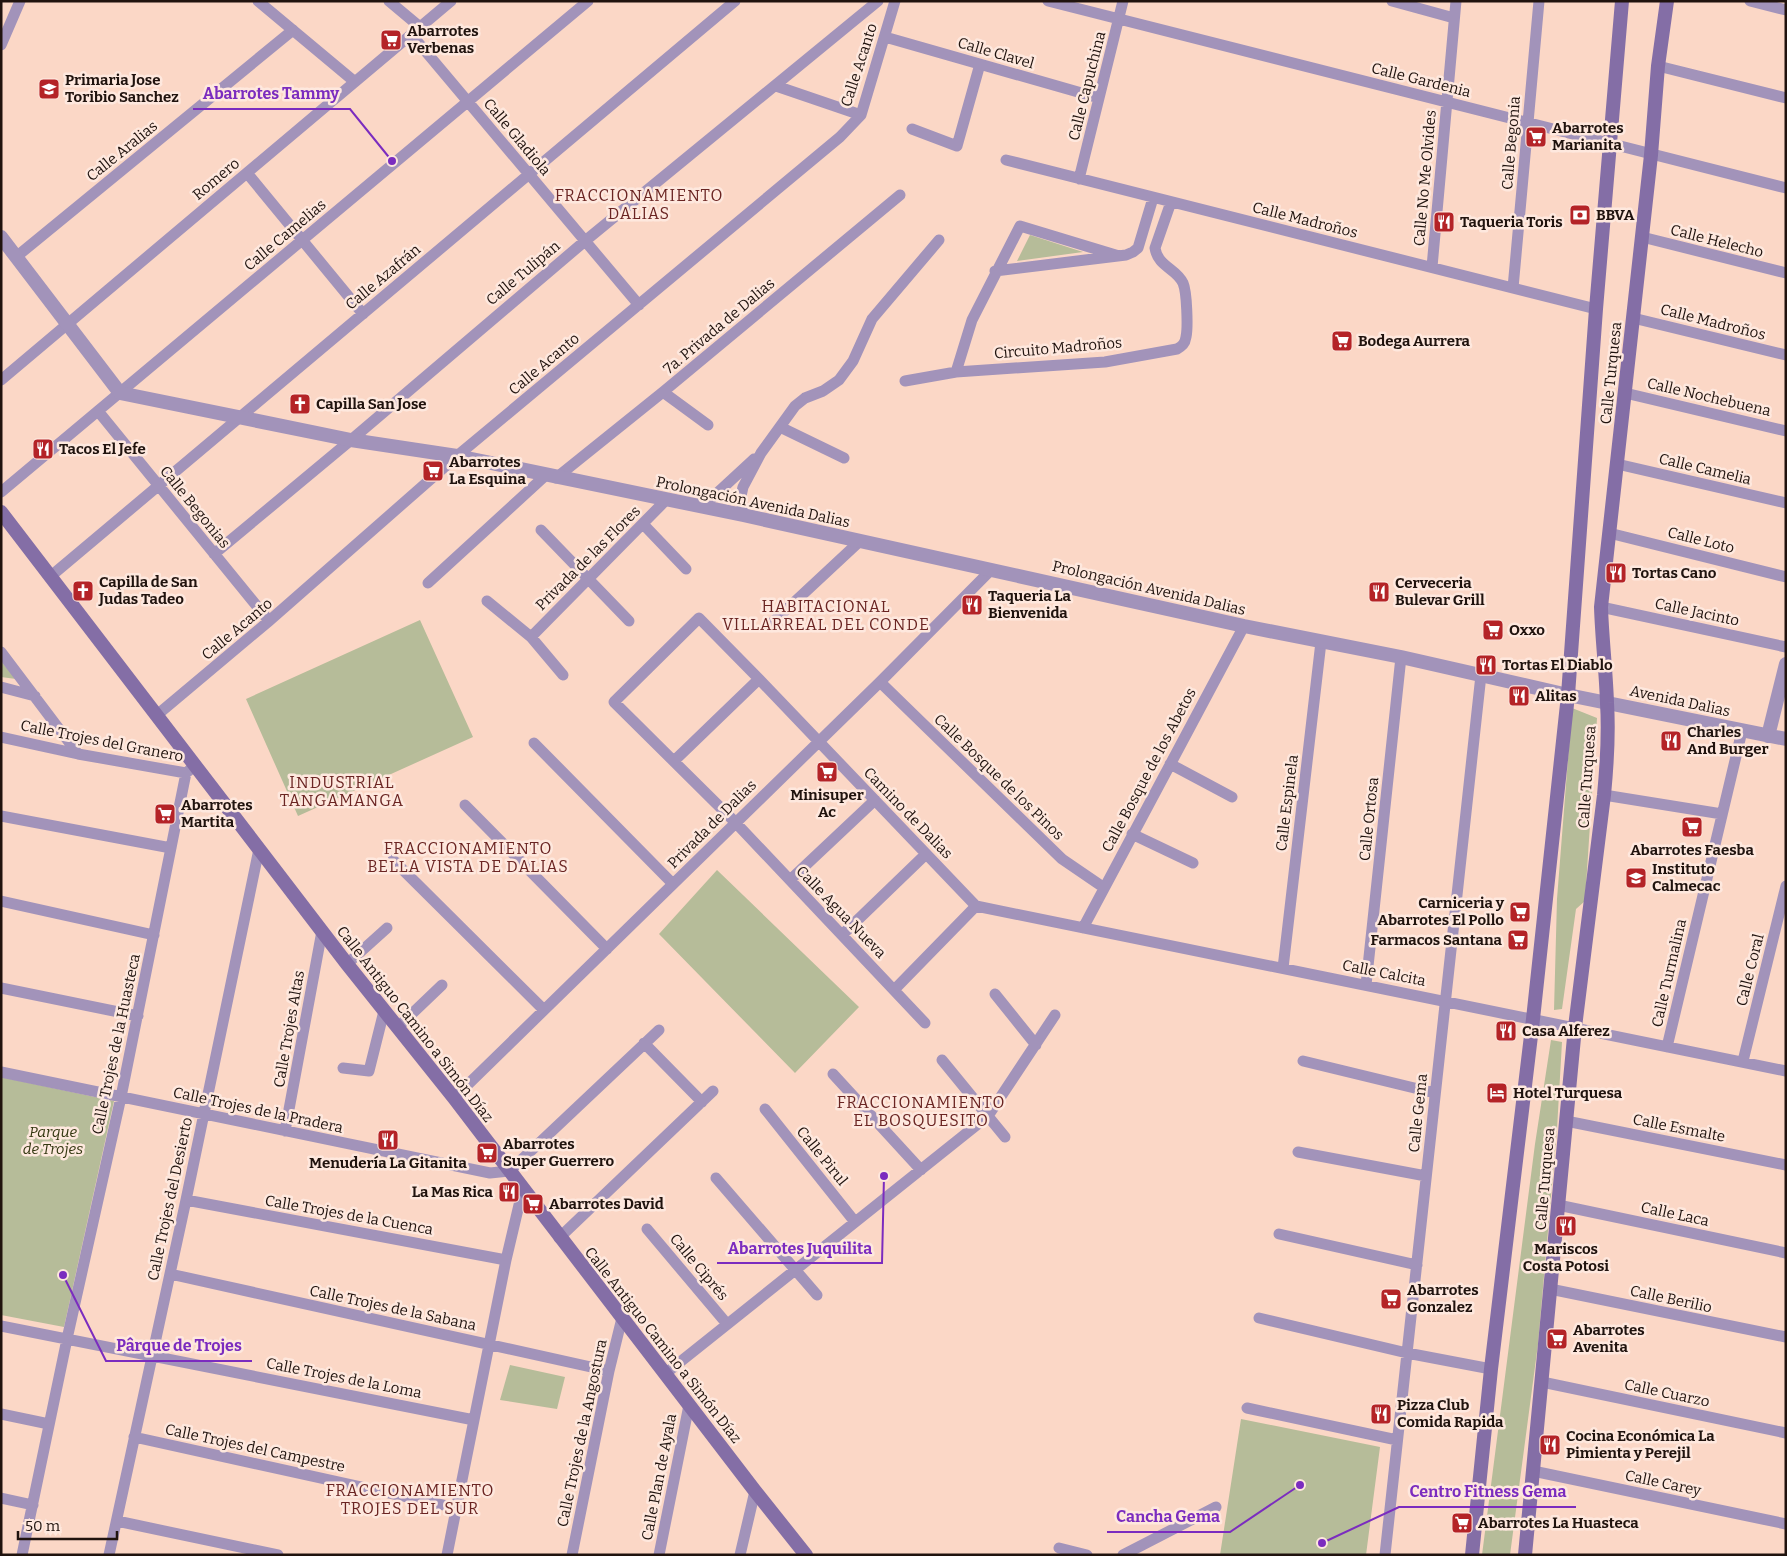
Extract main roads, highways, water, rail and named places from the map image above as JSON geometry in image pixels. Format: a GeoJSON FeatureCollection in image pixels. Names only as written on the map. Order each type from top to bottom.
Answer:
{"type":"FeatureCollection","features":[{"type":"Feature","properties":{"kind":"main road","name":"Calle Turquesa"},"geometry":{"type":"LineString","coordinates":[[1472,1555],[1491,1368],[1533,1019],[1568,695],[1596,309],[1622,1]]}},
{"type":"Feature","properties":{"kind":"main road","name":"Calle Turquesa"},"geometry":{"type":"LineString","coordinates":[[1525,1555],[1575,1027],[1604,795],[1607,703],[1601,607],[1651,155],[1658,66],[1667,1]]}},
{"type":"Feature","properties":{"kind":"main road","name":"Calle Antiguo Camino a Simón Díaz"},"geometry":{"type":"LineString","coordinates":[[1,512],[157,715],[191,769],[259,849],[397,1028],[454,1098],[559,1238],[806,1555]]}},
{"type":"Feature","properties":{"kind":"place","name":"Abarrotes Verbenas"},"geometry":{"type":"Point","coordinates":[391,40]}},
{"type":"Feature","properties":{"kind":"place","name":"Primaria Jose Toribio Sanchez"},"geometry":{"type":"Point","coordinates":[49,89]}},
{"type":"Feature","properties":{"kind":"place","name":"Abarrotes Marianita"},"geometry":{"type":"Point","coordinates":[1536,137]}},
{"type":"Feature","properties":{"kind":"place","name":"Abarrotes Tammy"},"geometry":{"type":"Point","coordinates":[392,161]}},
{"type":"Feature","properties":{"kind":"place","name":"BBVA"},"geometry":{"type":"Point","coordinates":[1580,215]}},
{"type":"Feature","properties":{"kind":"place","name":"Taqueria Toris"},"geometry":{"type":"Point","coordinates":[1444,222]}},
{"type":"Feature","properties":{"kind":"place","name":"Bodega Aurrera"},"geometry":{"type":"Point","coordinates":[1342,341]}},
{"type":"Feature","properties":{"kind":"place","name":"Capilla San Jose"},"geometry":{"type":"Point","coordinates":[300,404]}},
{"type":"Feature","properties":{"kind":"place","name":"Tacos El Jefe"},"geometry":{"type":"Point","coordinates":[43,449]}},
{"type":"Feature","properties":{"kind":"place","name":"Abarrotes La Esquina"},"geometry":{"type":"Point","coordinates":[433,471]}},
{"type":"Feature","properties":{"kind":"place","name":"Tortas Cano"},"geometry":{"type":"Point","coordinates":[1616,573]}},
{"type":"Feature","properties":{"kind":"place","name":"Capilla de San Judas Tadeo"},"geometry":{"type":"Point","coordinates":[83,591]}},
{"type":"Feature","properties":{"kind":"place","name":"Cerveceria Bulevar Grill"},"geometry":{"type":"Point","coordinates":[1379,592]}},
{"type":"Feature","properties":{"kind":"place","name":"Taqueria La Bienvenida"},"geometry":{"type":"Point","coordinates":[972,605]}},
{"type":"Feature","properties":{"kind":"place","name":"Oxxo"},"geometry":{"type":"Point","coordinates":[1493,630]}},
{"type":"Feature","properties":{"kind":"place","name":"Tortas El Diablo"},"geometry":{"type":"Point","coordinates":[1486,665]}},
{"type":"Feature","properties":{"kind":"place","name":"Alitas"},"geometry":{"type":"Point","coordinates":[1519,696]}},
{"type":"Feature","properties":{"kind":"place","name":"Charles And Burger"},"geometry":{"type":"Point","coordinates":[1671,741]}},
{"type":"Feature","properties":{"kind":"place","name":"Minisuper Ac"},"geometry":{"type":"Point","coordinates":[827,772]}},
{"type":"Feature","properties":{"kind":"place","name":"Abarrotes Martita"},"geometry":{"type":"Point","coordinates":[165,814]}},
{"type":"Feature","properties":{"kind":"place","name":"Abarrotes Faesba"},"geometry":{"type":"Point","coordinates":[1692,827]}},
{"type":"Feature","properties":{"kind":"place","name":"Instituto Calmecac"},"geometry":{"type":"Point","coordinates":[1636,878]}},
{"type":"Feature","properties":{"kind":"place","name":"Carniceria y Abarrotes El Pollo"},"geometry":{"type":"Point","coordinates":[1520,912]}},
{"type":"Feature","properties":{"kind":"place","name":"Farmacos Santana"},"geometry":{"type":"Point","coordinates":[1518,940]}},
{"type":"Feature","properties":{"kind":"place","name":"Casa Alferez"},"geometry":{"type":"Point","coordinates":[1506,1031]}},
{"type":"Feature","properties":{"kind":"place","name":"Hotel Turquesa"},"geometry":{"type":"Point","coordinates":[1497,1093]}},
{"type":"Feature","properties":{"kind":"place","name":"Menudería La Gitanita"},"geometry":{"type":"Point","coordinates":[388,1140]}},
{"type":"Feature","properties":{"kind":"place","name":"Abarrotes Super Guerrero"},"geometry":{"type":"Point","coordinates":[487,1153]}},
{"type":"Feature","properties":{"kind":"place","name":"Abarrotes Juquilita"},"geometry":{"type":"Point","coordinates":[884,1176]}},
{"type":"Feature","properties":{"kind":"place","name":"La Mas Rica"},"geometry":{"type":"Point","coordinates":[509,1192]}},
{"type":"Feature","properties":{"kind":"place","name":"Abarrotes David"},"geometry":{"type":"Point","coordinates":[533,1204]}},
{"type":"Feature","properties":{"kind":"place","name":"Mariscos Costa Potosi"},"geometry":{"type":"Point","coordinates":[1566,1226]}},
{"type":"Feature","properties":{"kind":"place","name":"Pârque de Trojes"},"geometry":{"type":"Point","coordinates":[63,1275]}},
{"type":"Feature","properties":{"kind":"place","name":"Abarrotes Gonzalez"},"geometry":{"type":"Point","coordinates":[1391,1299]}},
{"type":"Feature","properties":{"kind":"place","name":"Abarrotes Avenita"},"geometry":{"type":"Point","coordinates":[1557,1339]}},
{"type":"Feature","properties":{"kind":"place","name":"Pizza Club Comida Rapida"},"geometry":{"type":"Point","coordinates":[1381,1414]}},
{"type":"Feature","properties":{"kind":"place","name":"Cocina Económica La Pimienta y Perejil"},"geometry":{"type":"Point","coordinates":[1550,1445]}},
{"type":"Feature","properties":{"kind":"place","name":"Cancha Gema"},"geometry":{"type":"Point","coordinates":[1300,1485]}},
{"type":"Feature","properties":{"kind":"place","name":"Abarrotes La Huasteca"},"geometry":{"type":"Point","coordinates":[1462,1523]}},
{"type":"Feature","properties":{"kind":"place","name":"Centro Fitness Gema"},"geometry":{"type":"Point","coordinates":[1322,1543]}},
{"type":"Feature","properties":{"kind":"district","name":"FRACCIONAMIENTO DALIAS"},"geometry":{"type":"Point","coordinates":[639,204]}},
{"type":"Feature","properties":{"kind":"district","name":"HABITACIONAL VILLARREAL DEL CONDE"},"geometry":{"type":"Point","coordinates":[826,615]}},
{"type":"Feature","properties":{"kind":"district","name":"INDUSTRIAL TANGAMANGA"},"geometry":{"type":"Point","coordinates":[342,791]}},
{"type":"Feature","properties":{"kind":"district","name":"FRACCIONAMIENTO BELLA VISTA DE DALIAS"},"geometry":{"type":"Point","coordinates":[468,857]}},
{"type":"Feature","properties":{"kind":"district","name":"FRACCIONAMIENTO EL BOSQUESITO"},"geometry":{"type":"Point","coordinates":[921,1111]}},
{"type":"Feature","properties":{"kind":"district","name":"FRACCIONAMIENTO TROJES DEL SUR"},"geometry":{"type":"Point","coordinates":[410,1499]}},
{"type":"Feature","properties":{"kind":"park label","name":"Parque de Trojes"},"geometry":{"type":"Point","coordinates":[53,1140]}}]}
